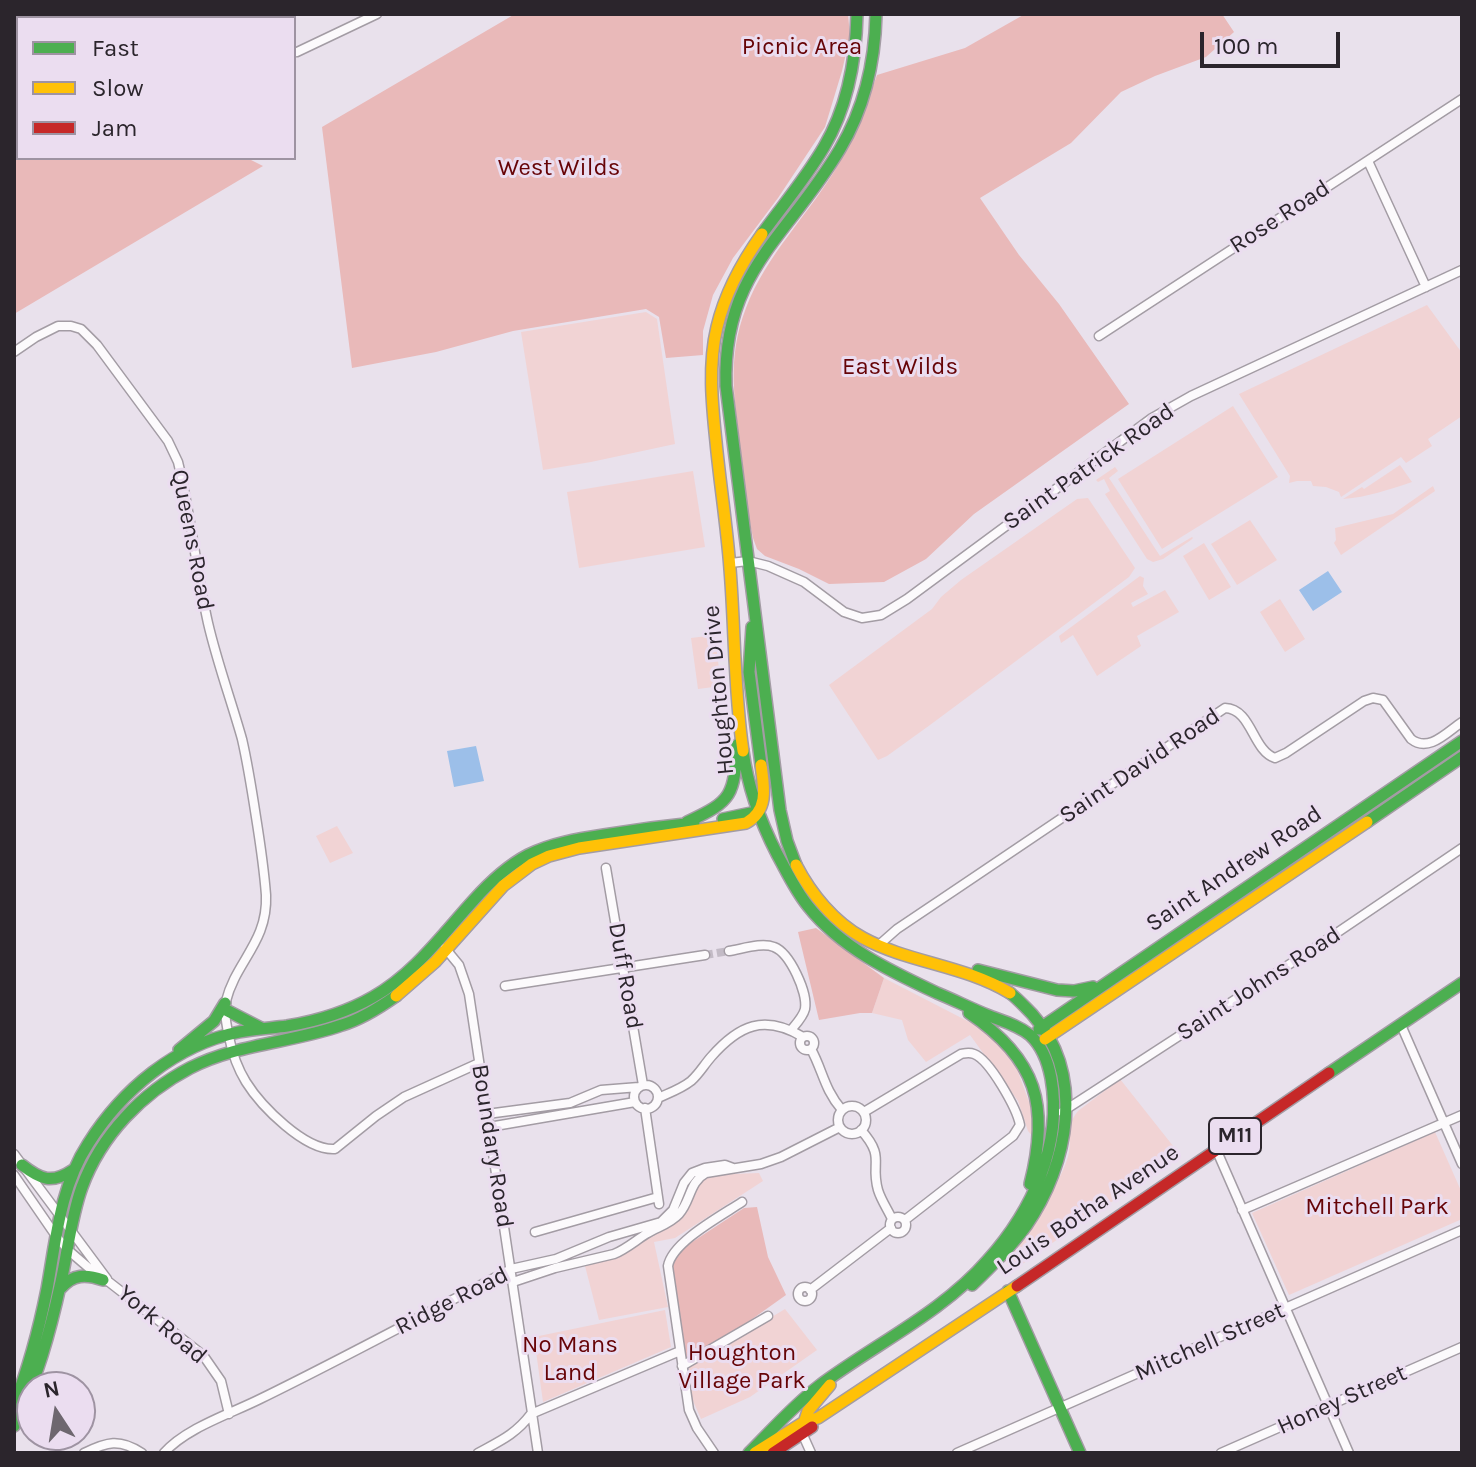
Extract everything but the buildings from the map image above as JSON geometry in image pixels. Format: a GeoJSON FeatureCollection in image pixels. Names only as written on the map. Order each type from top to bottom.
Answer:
{"type":"FeatureCollection","features":[{"type":"Feature","properties":{"kind":"main road","name":"Houghton Drive"},"geometry":{"type":"LineString","coordinates":[[857,14],[854,65],[838,119],[818,156],[737,272],[718,320],[712,350],[710,384],[730,563],[745,763],[758,814],[768,837],[792,882],[813,912],[835,934],[872,961],[914,983],[1016,1026],[1035,1039]]}},
{"type":"Feature","properties":{"kind":"main road","name":"Houghton Drive"},"geometry":{"type":"LineString","coordinates":[[802,1428],[815,1400],[835,1381],[960,1295],[1002,1259],[1026,1227],[1048,1188],[1059,1159],[1067,1111],[1063,1070],[1050,1037],[1024,1004],[1003,988],[880,944],[837,919],[807,883],[791,854],[783,830],[725,376],[728,335],[745,284],[835,157],[857,116],[871,73],[876,14]]}},
{"type":"Feature","properties":{"kind":"main road"},"geometry":{"type":"LineString","coordinates":[[167,1061],[228,1035],[320,1019],[366,1001],[443,946],[494,893],[516,875],[548,857],[588,846],[751,821],[763,804],[764,791],[749,672],[754,602]]}},
{"type":"Feature","properties":{"kind":"main road"},"geometry":{"type":"LineString","coordinates":[[682,824],[715,809],[732,791],[740,708]]}},
{"type":"Feature","properties":{"kind":"main road","name":"Saint Andrew Road"},"geometry":{"type":"LineString","coordinates":[[1035,1039],[1044,1026],[1118,974],[1462,741]]}},
{"type":"Feature","properties":{"kind":"main road","name":"Saint Andrew Road"},"geometry":{"type":"LineString","coordinates":[[1035,1039],[1050,1037],[1462,757]]}},
{"type":"Feature","properties":{"kind":"main road"},"geometry":{"type":"LineString","coordinates":[[14,1426],[36,1373],[59,1291],[74,1209],[91,1164],[113,1131],[161,1085],[193,1066],[233,1050],[323,1031],[366,1016],[406,990],[484,891],[513,865],[551,845],[593,836],[758,814],[769,824],[792,867],[807,883]]}},
{"type":"Feature","properties":{"kind":"main road"},"geometry":{"type":"LineString","coordinates":[[746,823],[759,828],[768,837]]}},
{"type":"Feature","properties":{"kind":"main road"},"geometry":{"type":"LineString","coordinates":[[880,944],[880,958],[888,969]]}},
{"type":"Feature","properties":{"kind":"main road"},"geometry":{"type":"LineString","coordinates":[[905,952],[1059,992],[1086,989],[1118,974]]}},
{"type":"Feature","properties":{"kind":"main road"},"geometry":{"type":"LineString","coordinates":[[914,983],[992,1028],[1011,1046],[1023,1065],[1035,1095],[1041,1135],[1037,1162],[1022,1211]]}},
{"type":"Feature","properties":{"kind":"main road","name":"Louis Botha Avenue"},"geometry":{"type":"LineString","coordinates":[[802,1428],[814,1425],[818,1418],[1462,983]]}},
{"type":"Feature","properties":{"kind":"main road"},"geometry":{"type":"LineString","coordinates":[[14,1405],[37,1338],[59,1215],[73,1170],[85,1148],[110,1114],[148,1075],[214,1021],[225,1006],[240,1019],[264,1029]]}},
{"type":"Feature","properties":{"kind":"main road"},"geometry":{"type":"LineString","coordinates":[[749,1453],[807,1394],[945,1299],[968,1280],[1002,1243],[1033,1193],[1050,1146],[1054,1115],[1052,1085],[1046,1059],[1035,1039]]}},
{"type":"Feature","properties":{"kind":"main road"},"geometry":{"type":"LineString","coordinates":[[22,1165],[38,1178],[45,1179],[59,1179],[73,1170]]}},
{"type":"Feature","properties":{"kind":"main road"},"geometry":{"type":"LineString","coordinates":[[59,1291],[66,1282],[77,1276],[89,1275],[106,1281]]}},
{"type":"Feature","properties":{"kind":"main road"},"geometry":{"type":"LineString","coordinates":[[1008,1291],[1080,1453]]}},
{"type":"Feature","properties":{"kind":"main road","name":"M11"},"geometry":{"type":"LineString","coordinates":[[755,1453],[802,1428]]}},
{"type":"Feature","properties":{"kind":"main road","name":"M11"},"geometry":{"type":"LineString","coordinates":[[773,1453],[802,1428]]}},
{"type":"Feature","properties":{"kind":"street"},"geometry":{"type":"LineString","coordinates":[[297,52],[377,14]]}},
{"type":"Feature","properties":{"kind":"street","name":"Rose Road"},"geometry":{"type":"LineString","coordinates":[[1099,336],[1462,99]]}},
{"type":"Feature","properties":{"kind":"street"},"geometry":{"type":"LineString","coordinates":[[1368,161],[1426,287]]}},
{"type":"Feature","properties":{"kind":"street","name":"Saint Patrick Road"},"geometry":{"type":"LineString","coordinates":[[730,563],[762,563],[796,578],[849,614],[862,618],[881,615],[1152,418],[1191,396],[1462,270]]}},
{"type":"Feature","properties":{"kind":"street","name":"Queens Road"},"geometry":{"type":"LineString","coordinates":[[14,352],[58,326],[81,329],[97,345],[176,454],[208,622],[249,774],[263,868],[266,905],[261,930],[225,1006]]}},
{"type":"Feature","properties":{"kind":"street","name":"Saint David Road"},"geometry":{"type":"LineString","coordinates":[[880,944],[897,929],[1225,708],[1237,711],[1267,754],[1275,758],[1373,698],[1383,700],[1418,744],[1430,744],[1462,722]]}},
{"type":"Feature","properties":{"kind":"street","name":"Saint Johns Road"},"geometry":{"type":"LineString","coordinates":[[1054,1115],[1067,1111],[1462,848]]}},
{"type":"Feature","properties":{"kind":"street","name":"Duff Road"},"geometry":{"type":"LineString","coordinates":[[606,868],[641,1086]]}},
{"type":"Feature","properties":{"kind":"street","name":"Boundary Road"},"geometry":{"type":"LineString","coordinates":[[443,946],[459,965],[466,982],[538,1453]]}},
{"type":"Feature","properties":{"kind":"street"},"geometry":{"type":"LineString","coordinates":[[729,951],[773,946],[789,961],[805,999],[803,1016],[791,1030]]}},
{"type":"Feature","properties":{"kind":"street"},"geometry":{"type":"LineString","coordinates":[[505,986],[705,955]]}},
{"type":"Feature","properties":{"kind":"street"},"geometry":{"type":"LineString","coordinates":[[225,1006],[228,1035],[245,1081],[266,1108],[303,1138],[323,1149],[335,1149],[404,1097],[479,1063]]}},
{"type":"Feature","properties":{"kind":"street"},"geometry":{"type":"LineString","coordinates":[[641,1086],[635,1093],[635,1102],[645,1108],[653,1106],[658,1098],[690,1082],[726,1041],[741,1031],[763,1024],[791,1030],[803,1037],[801,1045],[811,1049],[828,1092],[842,1110]]}},
{"type":"Feature","properties":{"kind":"street"},"geometry":{"type":"LineString","coordinates":[[1401,1025],[1462,1164]]}},
{"type":"Feature","properties":{"kind":"street"},"geometry":{"type":"LineString","coordinates":[[864,1112],[961,1054],[969,1053],[979,1056],[992,1071],[1017,1112],[1020,1125],[1013,1136],[905,1220]]}},
{"type":"Feature","properties":{"kind":"street"},"geometry":{"type":"LineString","coordinates":[[487,1114],[570,1103],[601,1090],[641,1086],[654,1088],[658,1098]]}},
{"type":"Feature","properties":{"kind":"street"},"geometry":{"type":"LineString","coordinates":[[489,1127],[635,1102]]}},
{"type":"Feature","properties":{"kind":"street"},"geometry":{"type":"LineString","coordinates":[[856,1106],[864,1112],[865,1125],[861,1130],[847,1133],[840,1127],[838,1118],[842,1110],[856,1106]]}},
{"type":"Feature","properties":{"kind":"street"},"geometry":{"type":"LineString","coordinates":[[535,1232],[659,1200],[645,1108]]}},
{"type":"Feature","properties":{"kind":"street"},"geometry":{"type":"LineString","coordinates":[[1242,1210],[1462,1115]]}},
{"type":"Feature","properties":{"kind":"street"},"geometry":{"type":"LineString","coordinates":[[513,1282],[539,1272],[622,1251],[674,1219],[681,1212],[692,1186],[706,1173],[761,1164],[840,1127]]}},
{"type":"Feature","properties":{"kind":"street"},"geometry":{"type":"LineString","coordinates":[[861,1130],[875,1151],[878,1189],[895,1232],[906,1228],[905,1220]]}},
{"type":"Feature","properties":{"kind":"street"},"geometry":{"type":"LineString","coordinates":[[1216,1149],[1349,1453]]}},
{"type":"Feature","properties":{"kind":"street","name":"York Road"},"geometry":{"type":"LineString","coordinates":[[14,1154],[106,1281]]}},
{"type":"Feature","properties":{"kind":"street","name":"Ridge Road"},"geometry":{"type":"LineString","coordinates":[[164,1453],[175,1442],[511,1269],[556,1259],[609,1237],[661,1222],[673,1210],[684,1183],[692,1173],[725,1165],[733,1168]]}},
{"type":"Feature","properties":{"kind":"street","name":"York Road"},"geometry":{"type":"LineString","coordinates":[[14,1175],[68,1250],[203,1355],[221,1381],[229,1414]]}},
{"type":"Feature","properties":{"kind":"street"},"geometry":{"type":"LineString","coordinates":[[714,1453],[689,1410],[669,1257],[678,1245],[742,1202]]}},
{"type":"Feature","properties":{"kind":"street"},"geometry":{"type":"LineString","coordinates":[[810,1290],[898,1217],[905,1220]]}},
{"type":"Feature","properties":{"kind":"street","name":"Mitchell Street"},"geometry":{"type":"LineString","coordinates":[[957,1453],[1462,1230]]}},
{"type":"Feature","properties":{"kind":"street"},"geometry":{"type":"LineString","coordinates":[[682,1366],[768,1316]]}},
{"type":"Feature","properties":{"kind":"street","name":"Honey Street"},"geometry":{"type":"LineString","coordinates":[[1221,1453],[1462,1347]]}},
{"type":"Feature","properties":{"kind":"street"},"geometry":{"type":"LineString","coordinates":[[478,1453],[511,1435],[531,1414],[680,1351]]}},
{"type":"Feature","properties":{"kind":"street"},"geometry":{"type":"LineString","coordinates":[[802,1428],[811,1453]]}},
{"type":"Feature","properties":{"kind":"street"},"geometry":{"type":"LineString","coordinates":[[84,1453],[112,1443],[130,1445],[142,1453]]}},
{"type":"Feature","properties":{"kind":"green space","name":"West Wilds"},"geometry":{"type":"Polygon","coordinates":[[[515,14],[848,14],[850,36],[825,127],[733,258],[713,295],[703,331],[703,355],[666,358],[659,317],[646,309],[513,331],[436,352],[352,368],[322,127],[515,14]]]}},
{"type":"Feature","properties":{"kind":"green space","name":"East Wilds"},"geometry":{"type":"Polygon","coordinates":[[[1025,14],[1222,14],[1234,32],[1206,57],[1121,92],[1071,143],[980,198],[1129,404],[974,514],[926,559],[884,582],[829,584],[765,556],[757,549],[753,538],[734,380],[736,345],[746,308],[765,270],[844,154],[877,75],[965,48],[1025,14]]]}},
{"type":"Feature","properties":{"kind":"green space"},"geometry":{"type":"Polygon","coordinates":[[[14,31],[16,160],[251,160],[263,166],[14,314],[14,31]]]}},
{"type":"Feature","properties":{"kind":"green space"},"geometry":{"type":"Polygon","coordinates":[[[1427,305],[1462,353],[1462,416],[1428,439],[1432,446],[1406,463],[1401,457],[1341,497],[1339,492],[1313,486],[1311,481],[1289,483],[1290,476],[1239,394],[1427,305]]]}},
{"type":"Feature","properties":{"kind":"green space"},"geometry":{"type":"Polygon","coordinates":[[[646,312],[657,319],[675,444],[543,470],[521,332],[646,312]]]}},
{"type":"Feature","properties":{"kind":"green space"},"geometry":{"type":"Polygon","coordinates":[[[1233,406],[1278,477],[1162,549],[1118,479],[1233,406]]]}},
{"type":"Feature","properties":{"kind":"green space"},"geometry":{"type":"Polygon","coordinates":[[[1400,465],[1412,482],[1343,499],[1362,487],[1364,489],[1400,465]]]}},
{"type":"Feature","properties":{"kind":"green space"},"geometry":{"type":"Polygon","coordinates":[[[1115,467],[1118,471],[1109,478],[1160,556],[1193,538],[1163,559],[1153,562],[1147,559],[1105,494],[1110,491],[1104,479],[1096,480],[1115,467]]]}},
{"type":"Feature","properties":{"kind":"green space"},"geometry":{"type":"Polygon","coordinates":[[[693,471],[705,547],[579,568],[567,492],[693,471]]]}},
{"type":"Feature","properties":{"kind":"green space"},"geometry":{"type":"Polygon","coordinates":[[[1433,486],[1435,491],[1341,555],[1334,543],[1335,528],[1393,514],[1433,486]]]}},
{"type":"Feature","properties":{"kind":"green space"},"geometry":{"type":"Polygon","coordinates":[[[1088,498],[1135,568],[1129,577],[878,760],[829,685],[932,609],[961,580],[1077,499],[1088,498]]]}},
{"type":"Feature","properties":{"kind":"green space"},"geometry":{"type":"Polygon","coordinates":[[[1250,520],[1277,560],[1237,585],[1211,544],[1250,520]]]}},
{"type":"Feature","properties":{"kind":"green space"},"geometry":{"type":"Polygon","coordinates":[[[1204,543],[1231,587],[1209,600],[1183,556],[1204,543]]]}},
{"type":"Feature","properties":{"kind":"green space"},"geometry":{"type":"Polygon","coordinates":[[[1140,576],[1144,578],[1143,586],[1148,594],[1131,603],[1133,607],[1165,590],[1179,612],[1137,636],[1141,646],[1097,676],[1073,635],[1061,643],[1059,636],[1140,576]]]}},
{"type":"Feature","properties":{"kind":"green space"},"geometry":{"type":"Polygon","coordinates":[[[1280,599],[1305,639],[1285,652],[1260,612],[1280,599]]]}},
{"type":"Feature","properties":{"kind":"green space"},"geometry":{"type":"Polygon","coordinates":[[[715,635],[721,686],[698,689],[691,638],[715,635]]]}},
{"type":"Feature","properties":{"kind":"green space"},"geometry":{"type":"Polygon","coordinates":[[[337,826],[353,853],[330,863],[316,836],[337,826]]]}},
{"type":"Feature","properties":{"kind":"green space"},"geometry":{"type":"Polygon","coordinates":[[[816,928],[884,978],[872,1013],[819,1020],[798,932],[816,928]]]}},
{"type":"Feature","properties":{"kind":"green space"},"geometry":{"type":"Polygon","coordinates":[[[884,978],[981,1028],[1013,1058],[1032,1110],[1033,1137],[1018,1101],[970,1035],[926,1062],[908,1040],[902,1020],[872,1013],[884,978]]]}},
{"type":"Feature","properties":{"kind":"green space"},"geometry":{"type":"Polygon","coordinates":[[[1120,1079],[1181,1156],[1011,1272],[1004,1259],[1036,1217],[1064,1168],[1074,1117],[1120,1079]]]}},
{"type":"Feature","properties":{"kind":"green space","name":"Mitchell Park"},"geometry":{"type":"Polygon","coordinates":[[[1435,1132],[1462,1193],[1462,1219],[1289,1295],[1252,1213],[1435,1132]]]}},
{"type":"Feature","properties":{"kind":"green space"},"geometry":{"type":"Polygon","coordinates":[[[759,1173],[763,1181],[675,1238],[654,1242],[668,1307],[599,1320],[585,1266],[622,1253],[652,1235],[654,1237],[653,1232],[674,1222],[698,1181],[706,1175],[759,1173]]]}},
{"type":"Feature","properties":{"kind":"green space"},"geometry":{"type":"Polygon","coordinates":[[[757,1207],[768,1257],[786,1295],[741,1327],[685,1359],[672,1263],[680,1250],[744,1208],[757,1207]]]}},
{"type":"Feature","properties":{"kind":"green space","name":"Houghton Village Park"},"geometry":{"type":"Polygon","coordinates":[[[785,1309],[817,1350],[750,1397],[701,1419],[690,1394],[689,1367],[785,1309]]]}},
{"type":"Feature","properties":{"kind":"green space","name":"No Mans Land"},"geometry":{"type":"Polygon","coordinates":[[[665,1310],[671,1347],[543,1402],[534,1337],[665,1310]]]}},
{"type":"Feature","properties":{"kind":"water"},"geometry":{"type":"Polygon","coordinates":[[[1328,571],[1342,592],[1313,611],[1299,590],[1328,571]]]}},
{"type":"Feature","properties":{"kind":"water"},"geometry":{"type":"Polygon","coordinates":[[[476,746],[484,781],[454,787],[447,751],[476,746]]]}},
{"type":"Feature","properties":{"kind":"tunnel"},"geometry":{"type":"LineString","coordinates":[[705,955],[729,951]]}},
{"type":"Feature","properties":{"kind":"traffic: fast"},"geometry":{"type":"LineString","coordinates":[[762,234],[802,181],[839,116],[852,66],[857,14]]}},
{"type":"Feature","properties":{"kind":"traffic: fast"},"geometry":{"type":"LineString","coordinates":[[796,865],[780,810],[726,386],[728,346],[735,313],[762,257],[820,180],[849,133],[871,67],[876,14]]}},
{"type":"Feature","properties":{"kind":"traffic: fast"},"geometry":{"type":"LineString","coordinates":[[752,627],[749,672],[761,765]]}},
{"type":"Feature","properties":{"kind":"traffic: fast"},"geometry":{"type":"LineString","coordinates":[[1039,1029],[1462,741]]}},
{"type":"Feature","properties":{"kind":"traffic: fast"},"geometry":{"type":"LineString","coordinates":[[687,822],[714,808],[728,794],[732,786],[737,745]]}},
{"type":"Feature","properties":{"kind":"traffic: fast"},"geometry":{"type":"LineString","coordinates":[[743,751],[751,791],[771,842],[799,894],[821,921],[851,946],[884,967],[1030,1035],[1046,1061],[1054,1103],[1048,1152],[1040,1176],[1018,1220],[988,1260],[929,1312],[809,1394],[749,1453]]}},
{"type":"Feature","properties":{"kind":"traffic: fast"},"geometry":{"type":"LineString","coordinates":[[1367,822],[1462,757]]}},
{"type":"Feature","properties":{"kind":"traffic: fast"},"geometry":{"type":"LineString","coordinates":[[723,819],[758,814]]}},
{"type":"Feature","properties":{"kind":"traffic: fast"},"geometry":{"type":"LineString","coordinates":[[14,1405],[37,1333],[60,1214],[71,1178],[88,1144],[134,1088],[172,1059],[216,1038],[321,1019],[373,997],[402,977],[492,881],[528,855],[575,840],[694,823]]}},
{"type":"Feature","properties":{"kind":"traffic: fast"},"geometry":{"type":"LineString","coordinates":[[978,970],[1057,990],[1074,991],[1093,987]]}},
{"type":"Feature","properties":{"kind":"traffic: fast"},"geometry":{"type":"LineString","coordinates":[[1329,1073],[1462,983]]}},
{"type":"Feature","properties":{"kind":"traffic: fast"},"geometry":{"type":"LineString","coordinates":[[972,1285],[1014,1242],[1041,1202],[1053,1175],[1065,1119],[1065,1091],[1060,1064],[1049,1038],[1032,1014],[1010,993]]}},
{"type":"Feature","properties":{"kind":"traffic: fast"},"geometry":{"type":"LineString","coordinates":[[14,1426],[30,1391],[47,1337],[82,1187],[100,1150],[125,1117],[156,1090],[190,1068],[227,1053],[349,1023],[396,996]]}},
{"type":"Feature","properties":{"kind":"traffic: fast"},"geometry":{"type":"LineString","coordinates":[[179,1050],[214,1021],[225,1003]]}},
{"type":"Feature","properties":{"kind":"traffic: fast"},"geometry":{"type":"LineString","coordinates":[[226,1010],[261,1028]]}},
{"type":"Feature","properties":{"kind":"traffic: fast"},"geometry":{"type":"LineString","coordinates":[[969,1013],[1010,1048],[1032,1086],[1038,1131],[1030,1184]]}},
{"type":"Feature","properties":{"kind":"traffic: fast"},"geometry":{"type":"LineString","coordinates":[[22,1165],[35,1174],[53,1179],[73,1170]]}},
{"type":"Feature","properties":{"kind":"traffic: fast"},"geometry":{"type":"LineString","coordinates":[[61,1288],[80,1276],[103,1280]]}},
{"type":"Feature","properties":{"kind":"traffic: fast"},"geometry":{"type":"LineString","coordinates":[[1008,1291],[1080,1453]]}},
{"type":"Feature","properties":{"kind":"traffic: slow"},"geometry":{"type":"LineString","coordinates":[[743,751],[729,553],[713,413],[712,370],[714,341],[729,290],[762,234]]}},
{"type":"Feature","properties":{"kind":"traffic: slow"},"geometry":{"type":"LineString","coordinates":[[396,996],[435,962],[503,886],[532,864],[579,848],[746,823],[762,805],[761,765]]}},
{"type":"Feature","properties":{"kind":"traffic: slow"},"geometry":{"type":"LineString","coordinates":[[1045,1039],[1367,822]]}},
{"type":"Feature","properties":{"kind":"traffic: slow"},"geometry":{"type":"LineString","coordinates":[[796,865],[824,906],[842,924],[863,938],[899,953],[974,976],[1010,993]]}},
{"type":"Feature","properties":{"kind":"traffic: slow"},"geometry":{"type":"LineString","coordinates":[[755,1453],[806,1421],[818,1418],[1017,1286]]}},
{"type":"Feature","properties":{"kind":"traffic: slow"},"geometry":{"type":"LineString","coordinates":[[803,1426],[808,1411],[830,1385]]}},
{"type":"Feature","properties":{"kind":"traffic: jam"},"geometry":{"type":"LineString","coordinates":[[1017,1286],[1329,1073]]}},
{"type":"Feature","properties":{"kind":"traffic: jam"},"geometry":{"type":"LineString","coordinates":[[773,1453],[812,1427]]}},
{"type":"Feature","properties":{"kind":"park label","name":"Picnic Area"},"geometry":{"type":"Point","coordinates":[802,47]}}]}
